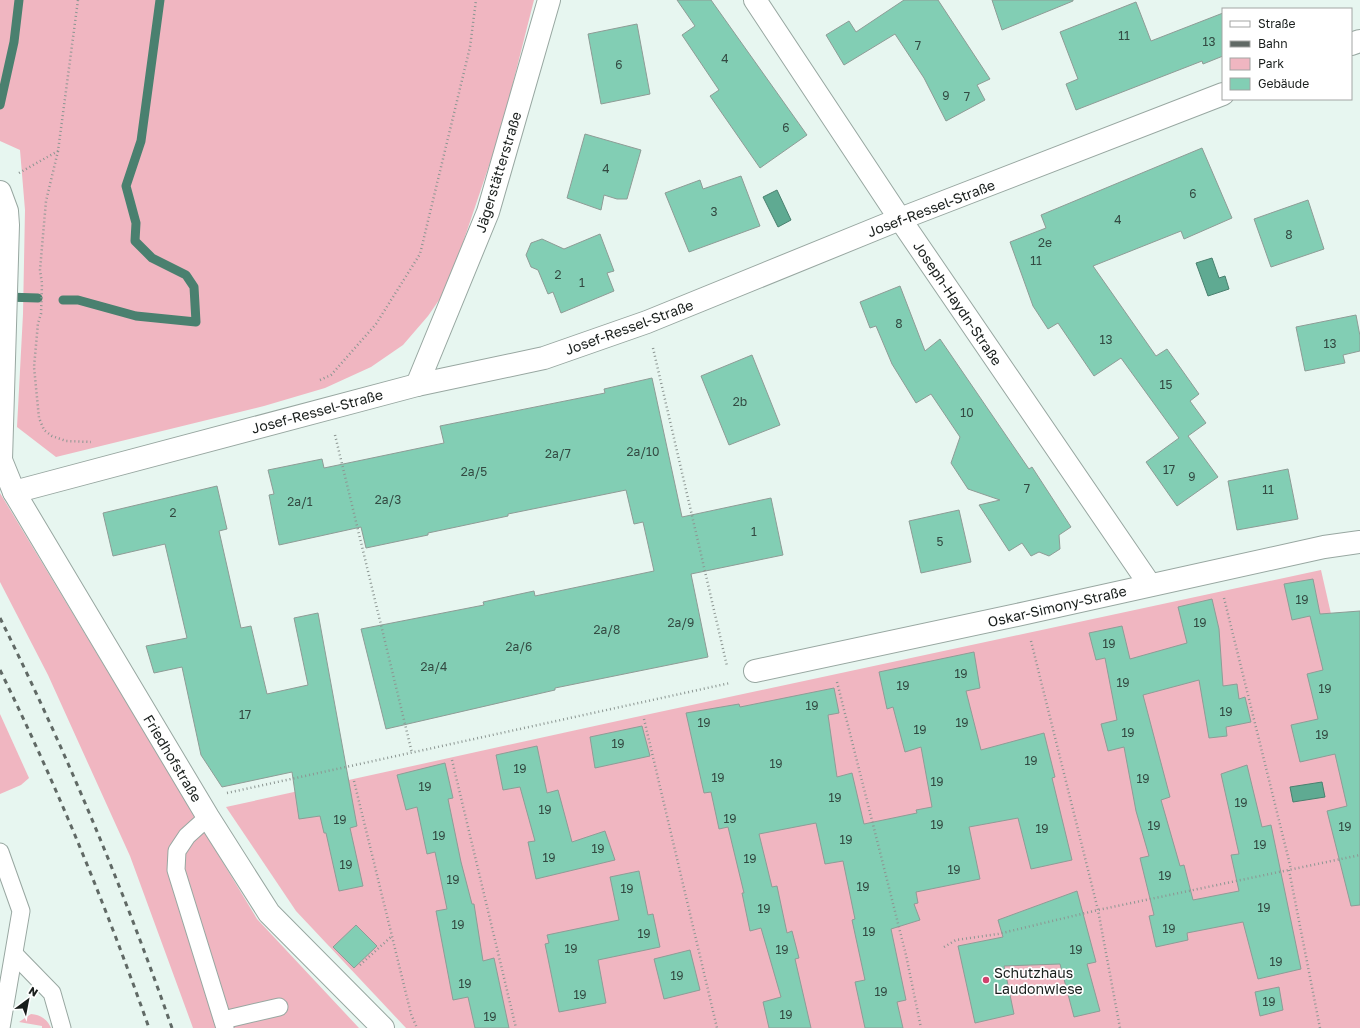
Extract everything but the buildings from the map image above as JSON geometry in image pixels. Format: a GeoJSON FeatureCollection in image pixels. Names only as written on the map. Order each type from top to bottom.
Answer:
{"type":"FeatureCollection","features":[{"type":"Feature","properties":{"kind":"street","name":"Jägerstätterstraße"},"geometry":{"type":"LineString","coordinates":[[417,385],[488,212],[549,0]]}},
{"type":"Feature","properties":{"kind":"street","name":"Joseph-Haydn-Straße"},"geometry":{"type":"LineString","coordinates":[[755,0],[900,219],[1150,585]]}},
{"type":"Feature","properties":{"kind":"street","name":"Josef-Ressel-Straße"},"geometry":{"type":"LineString","coordinates":[[14,492],[417,385],[544,358],[647,322],[900,219],[1222,94]]}},
{"type":"Feature","properties":{"kind":"street","name":"Friedhofstraße"},"geometry":{"type":"LineString","coordinates":[[6,184],[8,225],[1,460],[14,492],[208,817],[269,912],[383,1028]]}},
{"type":"Feature","properties":{"kind":"street","name":"Oskar-Simony-Straße"},"geometry":{"type":"LineString","coordinates":[[755,670],[1026,613],[1324,547],[1360,542]]}},
{"type":"Feature","properties":{"kind":"lane"},"geometry":{"type":"LineString","coordinates":[[208,817],[187,836],[177,851],[176,870],[224,1024],[279,1007]]}},
{"type":"Feature","properties":{"kind":"lane"},"geometry":{"type":"LineString","coordinates":[[0,852],[21,911],[2,1028]]}},
{"type":"Feature","properties":{"kind":"lane"},"geometry":{"type":"LineString","coordinates":[[15,955],[52,993],[62,1028]]}},
{"type":"Feature","properties":{"kind":"path"},"geometry":{"type":"LineString","coordinates":[[78,0],[58,151],[46,202],[40,270],[42,284],[41,314],[38,323],[34,367],[39,418],[44,430],[52,436],[66,441],[92,442]]}},
{"type":"Feature","properties":{"kind":"path"},"geometry":{"type":"LineString","coordinates":[[314,382],[331,375],[376,324],[420,254],[470,47],[476,0]]}},
{"type":"Feature","properties":{"kind":"path"},"geometry":{"type":"LineString","coordinates":[[6,184],[58,151]]}},
{"type":"Feature","properties":{"kind":"path"},"geometry":{"type":"LineString","coordinates":[[647,322],[727,668]]}},
{"type":"Feature","properties":{"kind":"path"},"geometry":{"type":"LineString","coordinates":[[329,408],[412,753]]}},
{"type":"Feature","properties":{"kind":"path"},"geometry":{"type":"LineString","coordinates":[[1219,570],[1222,591],[1290,869],[1320,1028]]}},
{"type":"Feature","properties":{"kind":"path"},"geometry":{"type":"LineString","coordinates":[[1026,613],[1028,632],[1098,910],[1120,1028]]}},
{"type":"Feature","properties":{"kind":"path"},"geometry":{"type":"LineString","coordinates":[[832,654],[835,674],[906,955],[921,1028]]}},
{"type":"Feature","properties":{"kind":"path"},"geometry":{"type":"LineString","coordinates":[[196,797],[230,793],[745,680],[755,670]]}},
{"type":"Feature","properties":{"kind":"path"},"geometry":{"type":"LineString","coordinates":[[729,675],[731,683]]}},
{"type":"Feature","properties":{"kind":"path"},"geometry":{"type":"LineString","coordinates":[[644,719],[717,1028]]}},
{"type":"Feature","properties":{"kind":"path"},"geometry":{"type":"LineString","coordinates":[[452,760],[516,1028]]}},
{"type":"Feature","properties":{"kind":"path"},"geometry":{"type":"LineString","coordinates":[[354,781],[411,1014],[416,1028]]}},
{"type":"Feature","properties":{"kind":"path"},"geometry":{"type":"LineString","coordinates":[[944,947],[956,940],[998,934],[1098,910],[1360,855]]}},
{"type":"Feature","properties":{"kind":"path"},"geometry":{"type":"LineString","coordinates":[[340,984],[392,935]]}},
{"type":"Feature","properties":{"kind":"green space"},"geometry":{"type":"Polygon","coordinates":[[[0,0],[534,0],[501,130],[448,287],[428,316],[403,345],[371,367],[325,388],[264,406],[56,457],[17,427],[23,314],[25,210],[20,150],[0,141],[0,0]]]}},
{"type":"Feature","properties":{"kind":"green space"},"geometry":{"type":"Polygon","coordinates":[[[0,493],[257,919],[359,1028],[193,1028],[130,856],[48,675],[0,582],[0,493]]]}},
{"type":"Feature","properties":{"kind":"green space"},"geometry":{"type":"Polygon","coordinates":[[[1321,570],[1360,741],[1360,1028],[406,1028],[296,911],[226,807],[622,720],[1321,570]]]}},
{"type":"Feature","properties":{"kind":"green space"},"geometry":{"type":"Polygon","coordinates":[[[0,714],[29,778],[21,785],[0,794],[0,714]]]}},
{"type":"Feature","properties":{"kind":"green space"},"geometry":{"type":"Polygon","coordinates":[[[31,1014],[38,1015],[43,1018],[48,1022],[51,1028],[42,1028],[42,1026],[19,1022],[31,1014]]]}},
{"type":"Feature","properties":{"kind":"shaded area"},"geometry":{"type":"Polygon","coordinates":[[[777,190],[791,220],[778,227],[763,197],[777,190]]]}},
{"type":"Feature","properties":{"kind":"shaded area"},"geometry":{"type":"Polygon","coordinates":[[[1212,258],[1219,278],[1225,276],[1229,289],[1208,296],[1196,263],[1212,258]]]}},
{"type":"Feature","properties":{"kind":"shaded area"},"geometry":{"type":"Polygon","coordinates":[[[1322,782],[1325,797],[1293,802],[1290,787],[1322,782]]]}},
{"type":"Feature","properties":{"kind":"waterway"},"geometry":{"type":"LineString","coordinates":[[0,105],[14,42],[19,0]]}},
{"type":"Feature","properties":{"kind":"waterway"},"geometry":{"type":"LineString","coordinates":[[63,300],[78,300],[136,316],[196,322],[194,287],[186,275],[152,258],[135,241],[136,223],[126,186],[141,141],[160,0]]}},
{"type":"Feature","properties":{"kind":"waterway"},"geometry":{"type":"LineString","coordinates":[[6,297],[38,298]]}},
{"type":"Feature","properties":{"kind":"railway"},"geometry":{"type":"LineString","coordinates":[[0,618],[71,769],[134,924],[172,1028]]}},
{"type":"Feature","properties":{"kind":"railway"},"geometry":{"type":"LineString","coordinates":[[0,670],[61,802],[80,847],[116,937],[149,1028]]}},
{"type":"Feature","properties":{"kind":"place","name":"Schutzhaus Laudonwiese"},"geometry":{"type":"Point","coordinates":[986,980]}}]}
